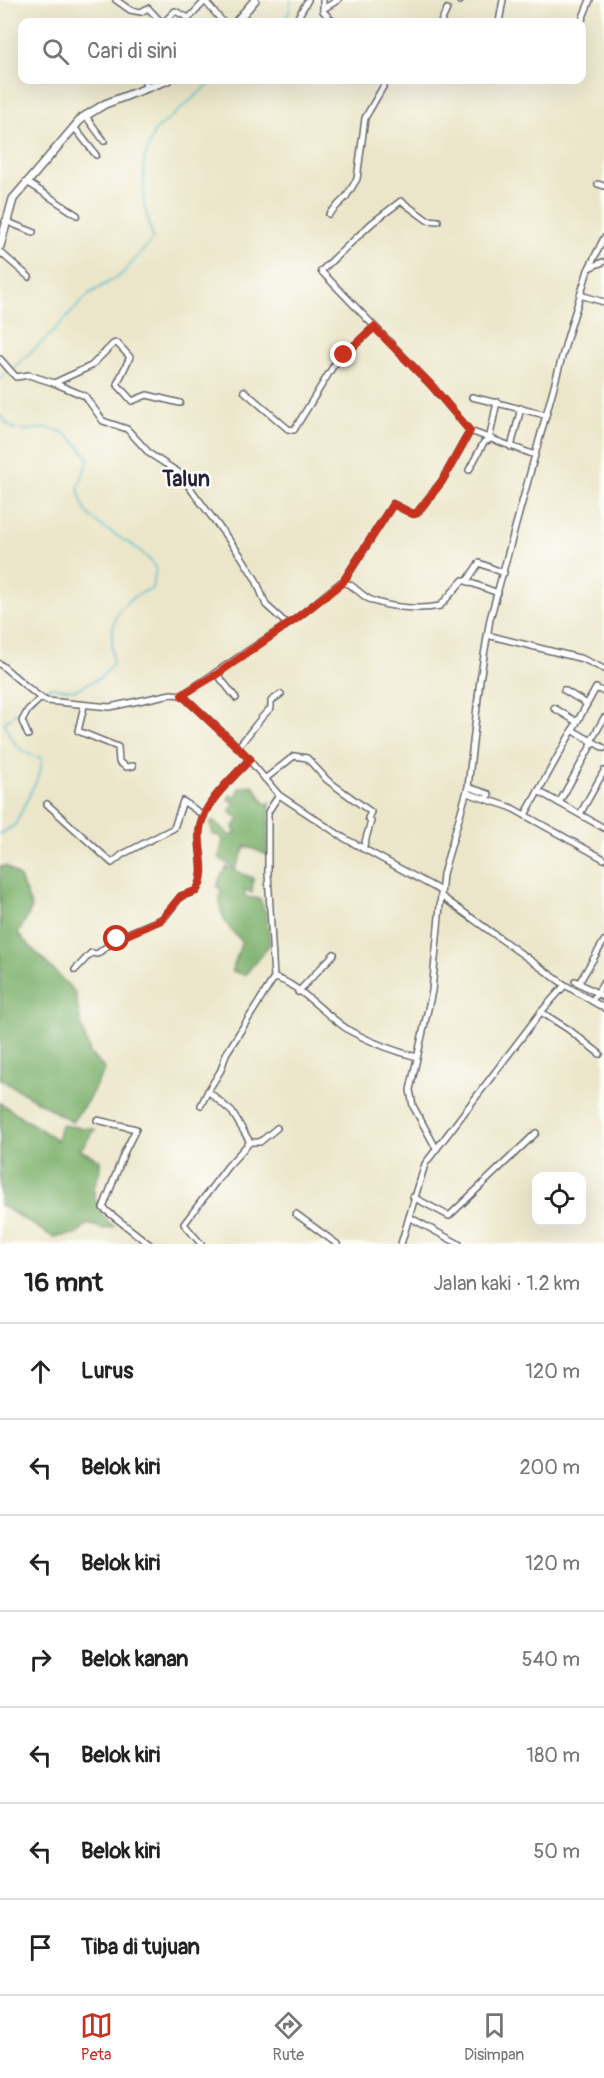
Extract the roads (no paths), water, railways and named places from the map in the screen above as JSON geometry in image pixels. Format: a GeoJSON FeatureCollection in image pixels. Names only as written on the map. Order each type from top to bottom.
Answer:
{"type":"FeatureCollection","features":[{"type":"Feature","properties":{"kind":"main road"},"geometry":{"type":"LineString","coordinates":[[239,18],[255,0]]}},
{"type":"Feature","properties":{"kind":"main road"},"geometry":{"type":"LineString","coordinates":[[0,246],[4,217],[14,200],[74,127],[85,115],[144,84]]}},
{"type":"Feature","properties":{"kind":"street"},"geometry":{"type":"LineString","coordinates":[[116,0],[129,9],[141,12],[147,8],[158,18]]}},
{"type":"Feature","properties":{"kind":"street"},"geometry":{"type":"LineString","coordinates":[[297,18],[308,0]]}},
{"type":"Feature","properties":{"kind":"street"},"geometry":{"type":"LineString","coordinates":[[323,0],[322,9],[330,18]]}},
{"type":"Feature","properties":{"kind":"street"},"geometry":{"type":"LineString","coordinates":[[322,9],[338,0]]}},
{"type":"Feature","properties":{"kind":"street"},"geometry":{"type":"LineString","coordinates":[[500,18],[503,0]]}},
{"type":"Feature","properties":{"kind":"street"},"geometry":{"type":"LineString","coordinates":[[583,18],[590,0]]}},
{"type":"Feature","properties":{"kind":"street"},"geometry":{"type":"LineString","coordinates":[[167,18],[175,11],[189,18],[205,1],[220,18]]}},
{"type":"Feature","properties":{"kind":"street"},"geometry":{"type":"LineString","coordinates":[[443,18],[447,9]]}},
{"type":"Feature","properties":{"kind":"street"},"geometry":{"type":"LineString","coordinates":[[329,214],[346,197],[357,179],[365,118],[382,84]]}},
{"type":"Feature","properties":{"kind":"street"},"geometry":{"type":"LineString","coordinates":[[85,115],[104,141]]}},
{"type":"Feature","properties":{"kind":"street"},"geometry":{"type":"LineString","coordinates":[[74,127],[96,155]]}},
{"type":"Feature","properties":{"kind":"street"},"geometry":{"type":"LineString","coordinates":[[27,182],[77,215]]}},
{"type":"Feature","properties":{"kind":"street"},"geometry":{"type":"LineString","coordinates":[[438,221],[427,220],[401,201],[321,269],[322,273],[431,385],[470,431],[489,440],[535,455]]}},
{"type":"Feature","properties":{"kind":"street"},"geometry":{"type":"LineString","coordinates":[[4,217],[33,232]]}},
{"type":"Feature","properties":{"kind":"street"},"geometry":{"type":"LineString","coordinates":[[436,1148],[424,1131],[410,1098],[432,991],[441,893],[450,846],[468,790],[487,635],[580,295],[588,270],[604,238]]}},
{"type":"Feature","properties":{"kind":"street"},"geometry":{"type":"LineString","coordinates":[[0,252],[28,277]]}},
{"type":"Feature","properties":{"kind":"street"},"geometry":{"type":"LineString","coordinates":[[588,270],[593,265],[603,262]]}},
{"type":"Feature","properties":{"kind":"street"},"geometry":{"type":"LineString","coordinates":[[580,295],[604,302]]}},
{"type":"Feature","properties":{"kind":"street"},"geometry":{"type":"LineString","coordinates":[[244,391],[288,429],[294,430],[334,365],[374,327]]}},
{"type":"Feature","properties":{"kind":"street"},"geometry":{"type":"LineString","coordinates":[[54,383],[91,366],[116,343],[130,354],[117,384],[132,401],[147,395],[180,403]]}},
{"type":"Feature","properties":{"kind":"street"},"geometry":{"type":"LineString","coordinates":[[0,359],[16,377],[29,375],[85,396],[103,421],[127,429],[150,454],[178,472],[241,556],[256,579],[266,605],[287,624]]}},
{"type":"Feature","properties":{"kind":"street"},"geometry":{"type":"LineString","coordinates":[[472,397],[546,415]]}},
{"type":"Feature","properties":{"kind":"street"},"geometry":{"type":"LineString","coordinates":[[489,440],[497,402]]}},
{"type":"Feature","properties":{"kind":"street"},"geometry":{"type":"LineString","coordinates":[[511,447],[521,408]]}},
{"type":"Feature","properties":{"kind":"street"},"geometry":{"type":"LineString","coordinates":[[182,695],[217,674],[343,582],[393,504],[413,514],[417,513],[442,481],[470,431]]}},
{"type":"Feature","properties":{"kind":"street"},"geometry":{"type":"LineString","coordinates":[[469,470],[484,442],[489,440]]}},
{"type":"Feature","properties":{"kind":"street"},"geometry":{"type":"LineString","coordinates":[[466,581],[479,563],[504,573]]}},
{"type":"Feature","properties":{"kind":"street"},"geometry":{"type":"LineString","coordinates":[[343,582],[375,601],[435,607],[445,603],[459,582],[466,581],[498,593]]}},
{"type":"Feature","properties":{"kind":"street"},"geometry":{"type":"LineString","coordinates":[[487,635],[583,659],[604,669]]}},
{"type":"Feature","properties":{"kind":"street"},"geometry":{"type":"LineString","coordinates":[[0,664],[27,684],[39,698],[84,706],[117,706],[171,693],[182,695],[250,759],[279,795],[363,849],[441,893],[565,985],[604,1008]]}},
{"type":"Feature","properties":{"kind":"street"},"geometry":{"type":"LineString","coordinates":[[217,674],[236,698]]}},
{"type":"Feature","properties":{"kind":"street"},"geometry":{"type":"LineString","coordinates":[[525,815],[596,688],[604,692]]}},
{"type":"Feature","properties":{"kind":"street"},"geometry":{"type":"LineString","coordinates":[[564,690],[587,704]]}},
{"type":"Feature","properties":{"kind":"street"},"geometry":{"type":"LineString","coordinates":[[238,747],[271,708],[271,701],[281,693]]}},
{"type":"Feature","properties":{"kind":"street"},"geometry":{"type":"LineString","coordinates":[[28,735],[22,727],[22,721],[39,698]]}},
{"type":"Feature","properties":{"kind":"street"},"geometry":{"type":"LineString","coordinates":[[84,706],[78,731],[118,747],[118,762],[126,767],[133,766]]}},
{"type":"Feature","properties":{"kind":"street"},"geometry":{"type":"LineString","coordinates":[[554,708],[577,722]]}},
{"type":"Feature","properties":{"kind":"street"},"geometry":{"type":"LineString","coordinates":[[559,802],[604,718]]}},
{"type":"Feature","properties":{"kind":"street"},"geometry":{"type":"LineString","coordinates":[[573,730],[604,748]]}},
{"type":"Feature","properties":{"kind":"street"},"geometry":{"type":"LineString","coordinates":[[265,779],[294,756],[307,758],[349,799],[370,811],[368,818],[371,821],[363,849]]}},
{"type":"Feature","properties":{"kind":"street"},"geometry":{"type":"LineString","coordinates":[[75,970],[90,954],[96,954],[119,937],[161,920],[181,896],[196,891],[201,876],[200,827],[204,816],[222,789],[250,759]]}},
{"type":"Feature","properties":{"kind":"street"},"geometry":{"type":"LineString","coordinates":[[580,814],[604,771]]}},
{"type":"Feature","properties":{"kind":"street"},"geometry":{"type":"LineString","coordinates":[[468,790],[489,794],[487,799],[510,807],[604,859]]}},
{"type":"Feature","properties":{"kind":"street"},"geometry":{"type":"LineString","coordinates":[[538,791],[603,825]]}},
{"type":"Feature","properties":{"kind":"street"},"geometry":{"type":"LineString","coordinates":[[201,1105],[222,1070],[226,1054],[274,978],[268,812],[279,795]]}},
{"type":"Feature","properties":{"kind":"street"},"geometry":{"type":"LineString","coordinates":[[47,804],[112,864],[123,854],[174,828],[183,801],[204,816]]}},
{"type":"Feature","properties":{"kind":"street"},"geometry":{"type":"LineString","coordinates":[[604,941],[577,982],[604,998]]}},
{"type":"Feature","properties":{"kind":"street"},"geometry":{"type":"LineString","coordinates":[[298,992],[334,954]]}},
{"type":"Feature","properties":{"kind":"street"},"geometry":{"type":"LineString","coordinates":[[274,978],[298,992],[351,1031],[389,1050],[417,1057]]}},
{"type":"Feature","properties":{"kind":"street"},"geometry":{"type":"LineString","coordinates":[[592,1001],[604,982]]}},
{"type":"Feature","properties":{"kind":"street"},"geometry":{"type":"LineString","coordinates":[[401,1244],[413,1197],[425,1164],[541,1012],[565,985]]}},
{"type":"Feature","properties":{"kind":"street"},"geometry":{"type":"LineString","coordinates":[[541,1012],[563,1025],[600,1054]]}},
{"type":"Feature","properties":{"kind":"street"},"geometry":{"type":"LineString","coordinates":[[208,1091],[231,1112],[250,1142]]}},
{"type":"Feature","properties":{"kind":"street"},"geometry":{"type":"LineString","coordinates":[[97,1120],[136,1129],[124,1153],[103,1208],[149,1244]]}},
{"type":"Feature","properties":{"kind":"street"},"geometry":{"type":"LineString","coordinates":[[201,1244],[184,1224],[228,1166],[250,1142],[260,1142],[277,1128]]}},
{"type":"Feature","properties":{"kind":"street"},"geometry":{"type":"LineString","coordinates":[[413,1197],[449,1216],[536,1132]]}},
{"type":"Feature","properties":{"kind":"street"},"geometry":{"type":"LineString","coordinates":[[296,1214],[337,1244]]}},
{"type":"Feature","properties":{"kind":"street"},"geometry":{"type":"LineString","coordinates":[[409,1217],[459,1244]]}},
{"type":"Feature","properties":{"kind":"waterway"},"geometry":{"type":"LineString","coordinates":[[285,18],[289,13],[291,0]]}},
{"type":"Feature","properties":{"kind":"waterway"},"geometry":{"type":"LineString","coordinates":[[12,369],[52,333],[89,294],[122,274],[153,239],[144,204],[144,160],[154,132],[209,84]]}},
{"type":"Feature","properties":{"kind":"waterway"},"geometry":{"type":"LineString","coordinates":[[0,379],[8,372]]}},
{"type":"Feature","properties":{"kind":"waterway"},"geometry":{"type":"LineString","coordinates":[[0,415],[13,428],[20,430],[49,428],[57,430],[75,442],[89,459],[78,488],[86,511],[103,527],[141,552],[156,569],[152,589],[128,600],[116,617],[112,638],[113,663],[102,677],[75,690],[51,687],[40,693]]}},
{"type":"Feature","properties":{"kind":"waterway"},"geometry":{"type":"LineString","coordinates":[[0,834],[15,825],[40,773],[42,758],[22,750],[10,736],[4,723],[36,696]]}},
{"type":"Feature","properties":{"kind":"district","name":"Talun"},"geometry":{"type":"Point","coordinates":[186,479]}}]}
